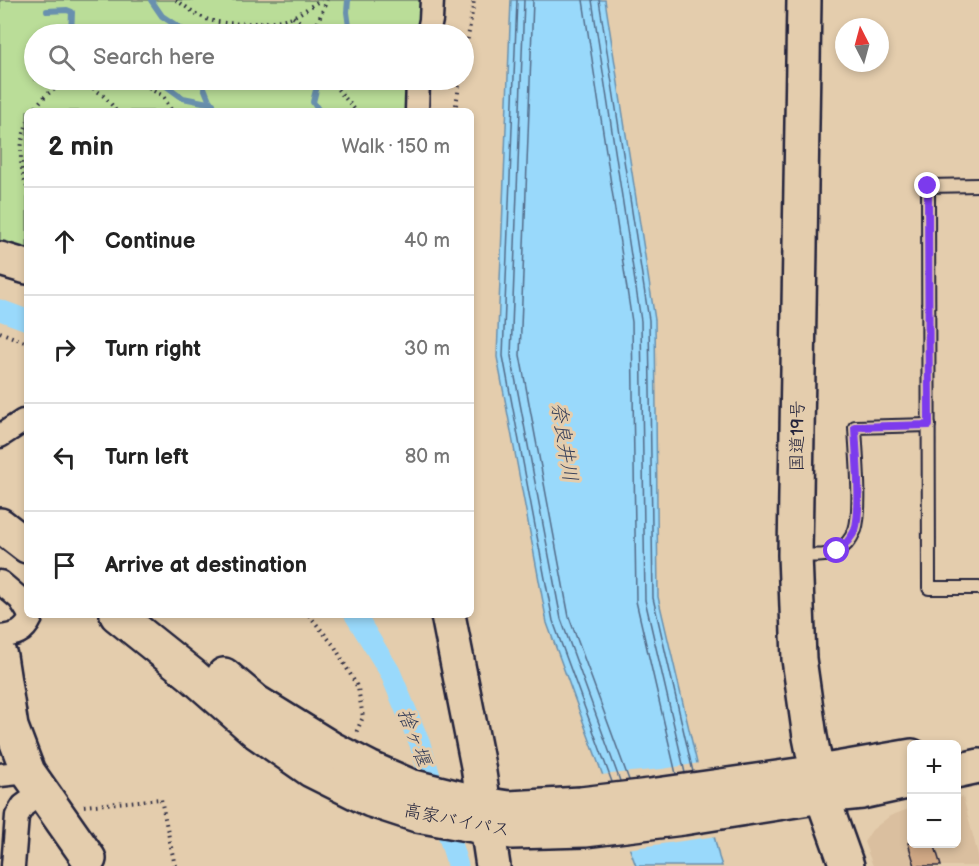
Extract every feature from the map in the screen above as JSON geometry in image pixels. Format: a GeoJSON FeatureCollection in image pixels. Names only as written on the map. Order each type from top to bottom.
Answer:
{"type":"FeatureCollection","features":[{"type":"Feature","properties":{"kind":"main road","name":"国道19号"},"geometry":{"type":"LineString","coordinates":[[804,0],[795,555],[800,659],[810,737],[805,786],[847,866]]}},
{"type":"Feature","properties":{"kind":"main road"},"geometry":{"type":"LineString","coordinates":[[0,259],[24,266]]}},
{"type":"Feature","properties":{"kind":"main road"},"geometry":{"type":"LineString","coordinates":[[0,500],[24,518]]}},
{"type":"Feature","properties":{"kind":"main road"},"geometry":{"type":"LineString","coordinates":[[0,525],[24,544]]}},
{"type":"Feature","properties":{"kind":"main road","name":"高家バイパス"},"geometry":{"type":"LineString","coordinates":[[121,618],[192,675],[258,733],[311,770],[371,800],[414,800],[487,816],[581,804],[805,786]]}},
{"type":"Feature","properties":{"kind":"main road","name":"高家バイパス"},"geometry":{"type":"LineString","coordinates":[[154,618],[256,702],[414,800]]}},
{"type":"Feature","properties":{"kind":"main road"},"geometry":{"type":"LineString","coordinates":[[449,618],[487,816],[493,866]]}},
{"type":"Feature","properties":{"kind":"main road"},"geometry":{"type":"LineString","coordinates":[[0,656],[11,727],[31,787],[91,862]]}},
{"type":"Feature","properties":{"kind":"main road"},"geometry":{"type":"LineString","coordinates":[[961,747],[979,744]]}},
{"type":"Feature","properties":{"kind":"main road"},"geometry":{"type":"LineString","coordinates":[[805,786],[907,757]]}},
{"type":"Feature","properties":{"kind":"main road"},"geometry":{"type":"LineString","coordinates":[[961,770],[979,766]]}},
{"type":"Feature","properties":{"kind":"main road"},"geometry":{"type":"LineString","coordinates":[[805,786],[862,792],[907,782]]}},
{"type":"Feature","properties":{"kind":"street"},"geometry":{"type":"LineString","coordinates":[[430,24],[432,0]]}},
{"type":"Feature","properties":{"kind":"street"},"geometry":{"type":"LineString","coordinates":[[417,108],[418,90]]}},
{"type":"Feature","properties":{"kind":"street"},"geometry":{"type":"LineString","coordinates":[[0,436],[24,421]]}},
{"type":"Feature","properties":{"kind":"street"},"geometry":{"type":"LineString","coordinates":[[0,582],[20,598],[24,605]]}},
{"type":"Feature","properties":{"kind":"street"},"geometry":{"type":"LineString","coordinates":[[0,637],[18,634],[27,627],[31,618]]}},
{"type":"Feature","properties":{"kind":"street"},"geometry":{"type":"LineString","coordinates":[[14,866],[18,816],[31,787]]}},
{"type":"Feature","properties":{"kind":"lane"},"geometry":{"type":"LineString","coordinates":[[979,185],[928,186],[929,588],[979,588]]}},
{"type":"Feature","properties":{"kind":"lane"},"geometry":{"type":"LineString","coordinates":[[795,555],[826,555],[837,551],[847,543],[855,529],[858,501],[855,427],[929,425]]}},
{"type":"Feature","properties":{"kind":"path"},"geometry":{"type":"LineString","coordinates":[[176,0],[193,12],[213,21],[246,23],[293,17],[321,0]]}},
{"type":"Feature","properties":{"kind":"path"},"geometry":{"type":"LineString","coordinates":[[318,24],[327,0]]}},
{"type":"Feature","properties":{"kind":"path"},"geometry":{"type":"LineString","coordinates":[[470,24],[474,0]]}},
{"type":"Feature","properties":{"kind":"path"},"geometry":{"type":"LineString","coordinates":[[293,17],[302,24]]}},
{"type":"Feature","properties":{"kind":"path"},"geometry":{"type":"LineString","coordinates":[[94,90],[114,108]]}},
{"type":"Feature","properties":{"kind":"path"},"geometry":{"type":"LineString","coordinates":[[152,90],[163,96],[170,108]]}},
{"type":"Feature","properties":{"kind":"path"},"geometry":{"type":"LineString","coordinates":[[338,90],[353,108]]}},
{"type":"Feature","properties":{"kind":"path"},"geometry":{"type":"LineString","coordinates":[[455,108],[458,90]]}},
{"type":"Feature","properties":{"kind":"path"},"geometry":{"type":"LineString","coordinates":[[17,177],[24,184]]}},
{"type":"Feature","properties":{"kind":"path"},"geometry":{"type":"LineString","coordinates":[[0,332],[24,342]]}},
{"type":"Feature","properties":{"kind":"path"},"geometry":{"type":"LineString","coordinates":[[311,618],[335,647],[358,688],[363,717],[353,741]]}},
{"type":"Feature","properties":{"kind":"path"},"geometry":{"type":"LineString","coordinates":[[31,787],[161,799],[175,866]]}},
{"type":"Feature","properties":{"kind":"shaded area"},"geometry":{"type":"Polygon","coordinates":[[[961,797],[963,797],[979,866],[873,866],[864,842],[872,830],[890,816],[907,810],[907,848],[961,848],[961,797]]]}},
{"type":"Feature","properties":{"kind":"green space"},"geometry":{"type":"Polygon","coordinates":[[[0,0],[428,0],[422,24],[24,24],[24,90],[408,90],[411,108],[24,108],[24,251],[0,243],[0,0]]]}},
{"type":"Feature","properties":{"kind":"water","name":"奈良井川"},"geometry":{"type":"Polygon","coordinates":[[[511,0],[605,0],[655,320],[658,597],[722,866],[636,866],[547,623],[497,357],[511,0]]]}},
{"type":"Feature","properties":{"kind":"pier"},"geometry":{"type":"Polygon","coordinates":[[[700,763],[717,836],[627,849],[600,775],[700,763]]]}},
{"type":"Feature","properties":{"kind":"building"},"geometry":{"type":"Polygon","coordinates":[[[910,848],[936,848],[941,866],[915,866],[910,848]]]}},
{"type":"Feature","properties":{"kind":"waterway"},"geometry":{"type":"LineString","coordinates":[[151,0],[162,16],[174,24]]}},
{"type":"Feature","properties":{"kind":"waterway"},"geometry":{"type":"LineString","coordinates":[[348,0],[349,24]]}},
{"type":"Feature","properties":{"kind":"waterway"},"geometry":{"type":"LineString","coordinates":[[47,11],[72,12],[71,24]]}},
{"type":"Feature","properties":{"kind":"waterway"},"geometry":{"type":"LineString","coordinates":[[172,90],[183,98],[213,104]]}},
{"type":"Feature","properties":{"kind":"waterway"},"geometry":{"type":"LineString","coordinates":[[205,90],[215,108]]}},
{"type":"Feature","properties":{"kind":"waterway"},"geometry":{"type":"LineString","coordinates":[[316,90],[313,102],[317,108]]}},
{"type":"Feature","properties":{"kind":"waterway","name":"捨ヶ堰"},"geometry":{"type":"LineString","coordinates":[[0,310],[24,319]]}},
{"type":"Feature","properties":{"kind":"waterway","name":"捨ヶ堰"},"geometry":{"type":"LineString","coordinates":[[357,618],[390,672],[420,744],[458,866]]}},
{"type":"Feature","properties":{"kind":"route"},"geometry":{"type":"LineString","coordinates":[[837,551],[847,543],[855,529],[858,501],[855,427],[929,425],[928,186]]}}]}
